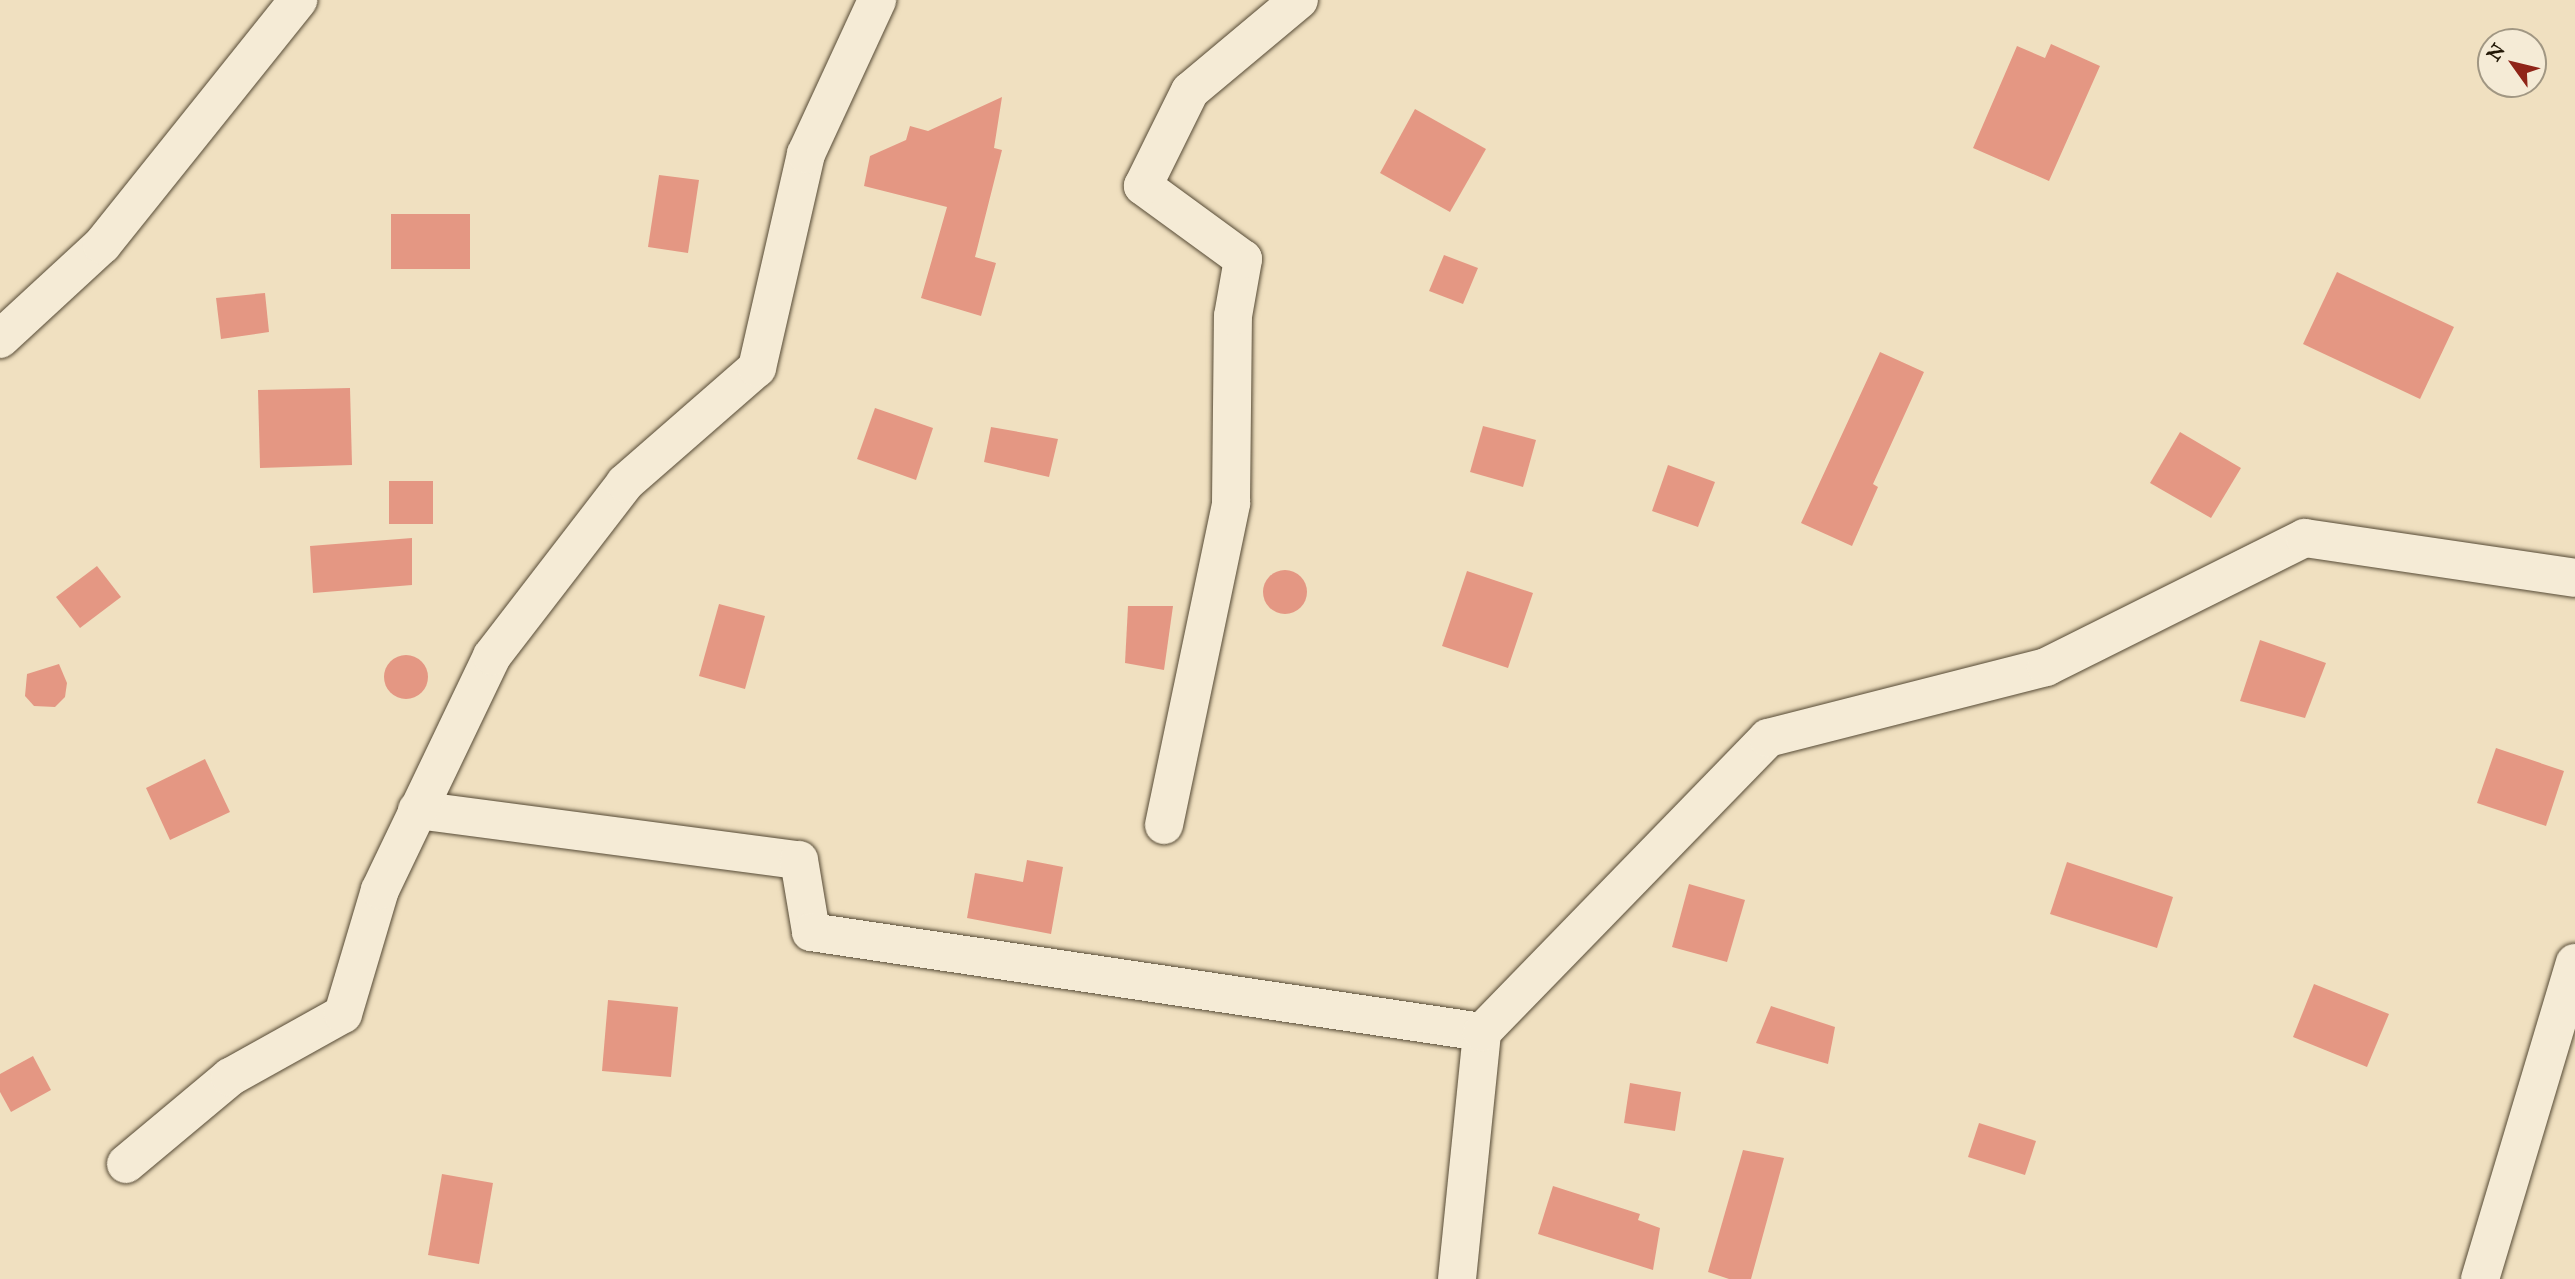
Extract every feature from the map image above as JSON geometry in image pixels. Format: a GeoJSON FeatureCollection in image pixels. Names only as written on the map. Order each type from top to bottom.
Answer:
{"type":"FeatureCollection","features":[{"type":"Feature","properties":{"kind":"street"},"geometry":{"type":"LineString","coordinates":[[0,339],[102,246],[298,0]]}},
{"type":"Feature","properties":{"kind":"street"},"geometry":{"type":"LineString","coordinates":[[126,1164],[230,1077],[343,1014],[380,890],[492,656],[625,483],[757,368],[806,154],[877,0]]}},
{"type":"Feature","properties":{"kind":"street"},"geometry":{"type":"LineString","coordinates":[[1164,825],[1231,503],[1233,316],[1243,259],[1143,186],[1190,91],[1299,0]]}},
{"type":"Feature","properties":{"kind":"street"},"geometry":{"type":"LineString","coordinates":[[1457,1279],[1482,1032],[1768,738],[2046,667],[2305,538],[2575,578]]}},
{"type":"Feature","properties":{"kind":"street"},"geometry":{"type":"LineString","coordinates":[[417,810],[799,860],[811,932],[1482,1032]]}},
{"type":"Feature","properties":{"kind":"street"},"geometry":{"type":"LineString","coordinates":[[2480,1279],[2575,963]]}},
{"type":"Feature","properties":{"kind":"building"},"geometry":{"type":"Polygon","coordinates":[[[2051,44],[2100,66],[2049,181],[1973,148],[2017,46],[2045,58],[2051,44]]]}},
{"type":"Feature","properties":{"kind":"building"},"geometry":{"type":"Polygon","coordinates":[[[1002,97],[994,148],[1002,150],[975,257],[996,263],[981,316],[921,298],[947,207],[864,186],[870,156],[906,140],[910,126],[928,131],[1002,97]]]}},
{"type":"Feature","properties":{"kind":"building"},"geometry":{"type":"Polygon","coordinates":[[[1415,109],[1486,149],[1450,212],[1380,173],[1415,109]]]}},
{"type":"Feature","properties":{"kind":"building"},"geometry":{"type":"Polygon","coordinates":[[[659,175],[699,180],[688,253],[648,247],[659,175]]]}},
{"type":"Feature","properties":{"kind":"building"},"geometry":{"type":"Polygon","coordinates":[[[391,214],[470,214],[470,269],[391,269],[391,214]]]}},
{"type":"Feature","properties":{"kind":"building"},"geometry":{"type":"Polygon","coordinates":[[[1444,255],[1478,268],[1463,304],[1429,291],[1444,255]]]}},
{"type":"Feature","properties":{"kind":"building"},"geometry":{"type":"Polygon","coordinates":[[[2337,272],[2454,327],[2420,399],[2303,344],[2337,272]]]}},
{"type":"Feature","properties":{"kind":"building"},"geometry":{"type":"Polygon","coordinates":[[[265,293],[269,332],[221,339],[216,298],[265,293]]]}},
{"type":"Feature","properties":{"kind":"building"},"geometry":{"type":"Polygon","coordinates":[[[1880,352],[1924,372],[1873,484],[1878,487],[1852,546],[1801,523],[1880,352]]]}},
{"type":"Feature","properties":{"kind":"building"},"geometry":{"type":"Polygon","coordinates":[[[350,388],[352,465],[260,468],[258,390],[350,388]]]}},
{"type":"Feature","properties":{"kind":"building"},"geometry":{"type":"Polygon","coordinates":[[[875,408],[933,428],[916,480],[857,459],[875,408]]]}},
{"type":"Feature","properties":{"kind":"building"},"geometry":{"type":"Polygon","coordinates":[[[1483,426],[1536,440],[1523,487],[1470,472],[1483,426]]]}},
{"type":"Feature","properties":{"kind":"building"},"geometry":{"type":"Polygon","coordinates":[[[991,427],[1058,439],[1049,477],[984,462],[991,427]]]}},
{"type":"Feature","properties":{"kind":"building"},"geometry":{"type":"Polygon","coordinates":[[[2180,432],[2241,468],[2211,518],[2150,483],[2180,432]]]}},
{"type":"Feature","properties":{"kind":"building"},"geometry":{"type":"Polygon","coordinates":[[[1668,465],[1715,482],[1698,527],[1652,511],[1668,465]]]}},
{"type":"Feature","properties":{"kind":"building"},"geometry":{"type":"Polygon","coordinates":[[[389,481],[433,481],[433,524],[389,524],[389,481]]]}},
{"type":"Feature","properties":{"kind":"building"},"geometry":{"type":"Polygon","coordinates":[[[412,538],[412,585],[313,593],[310,546],[412,538]]]}},
{"type":"Feature","properties":{"kind":"building"},"geometry":{"type":"Polygon","coordinates":[[[97,566],[121,597],[80,628],[56,597],[97,566]]]}},
{"type":"Feature","properties":{"kind":"building"},"geometry":{"type":"Polygon","coordinates":[[[1285,570],[1300,577],[1307,592],[1300,607],[1285,614],[1270,607],[1263,592],[1270,577],[1285,570]]]}},
{"type":"Feature","properties":{"kind":"building"},"geometry":{"type":"Polygon","coordinates":[[[1467,571],[1533,593],[1508,668],[1442,646],[1467,571]]]}},
{"type":"Feature","properties":{"kind":"building"},"geometry":{"type":"Polygon","coordinates":[[[719,604],[765,616],[745,689],[699,676],[719,604]]]}},
{"type":"Feature","properties":{"kind":"building"},"geometry":{"type":"Polygon","coordinates":[[[1128,606],[1173,606],[1164,670],[1125,663],[1128,606]]]}},
{"type":"Feature","properties":{"kind":"building"},"geometry":{"type":"Polygon","coordinates":[[[2260,640],[2326,663],[2305,718],[2240,701],[2260,640]]]}},
{"type":"Feature","properties":{"kind":"building"},"geometry":{"type":"Polygon","coordinates":[[[406,655],[421,662],[428,677],[421,692],[406,699],[391,692],[384,677],[391,662],[406,655]]]}},
{"type":"Feature","properties":{"kind":"building"},"geometry":{"type":"Polygon","coordinates":[[[59,664],[67,683],[65,697],[55,707],[34,706],[25,696],[27,674],[59,664]]]}},
{"type":"Feature","properties":{"kind":"building"},"geometry":{"type":"Polygon","coordinates":[[[2496,748],[2564,771],[2546,826],[2477,803],[2496,748]]]}},
{"type":"Feature","properties":{"kind":"building"},"geometry":{"type":"Polygon","coordinates":[[[205,759],[230,812],[170,840],[146,788],[205,759]]]}},
{"type":"Feature","properties":{"kind":"building"},"geometry":{"type":"Polygon","coordinates":[[[1027,860],[1063,867],[1051,934],[967,918],[975,873],[1023,882],[1027,860]]]}},
{"type":"Feature","properties":{"kind":"building"},"geometry":{"type":"Polygon","coordinates":[[[2067,862],[2173,897],[2157,948],[2050,914],[2067,862]]]}},
{"type":"Feature","properties":{"kind":"building"},"geometry":{"type":"Polygon","coordinates":[[[1689,884],[1745,900],[1727,962],[1672,947],[1689,884]]]}},
{"type":"Feature","properties":{"kind":"building"},"geometry":{"type":"Polygon","coordinates":[[[2314,984],[2389,1014],[2367,1067],[2293,1037],[2314,984]]]}},
{"type":"Feature","properties":{"kind":"building"},"geometry":{"type":"Polygon","coordinates":[[[608,1000],[678,1007],[671,1077],[602,1071],[608,1000]]]}},
{"type":"Feature","properties":{"kind":"building"},"geometry":{"type":"Polygon","coordinates":[[[1771,1006],[1835,1027],[1828,1064],[1756,1043],[1771,1006]]]}},
{"type":"Feature","properties":{"kind":"building"},"geometry":{"type":"Polygon","coordinates":[[[33,1056],[51,1090],[11,1112],[0,1092],[0,1074],[33,1056]]]}},
{"type":"Feature","properties":{"kind":"building"},"geometry":{"type":"Polygon","coordinates":[[[1630,1083],[1681,1092],[1675,1131],[1624,1123],[1630,1083]]]}},
{"type":"Feature","properties":{"kind":"building"},"geometry":{"type":"Polygon","coordinates":[[[1979,1123],[2036,1141],[2025,1175],[1968,1157],[1979,1123]]]}},
{"type":"Feature","properties":{"kind":"building"},"geometry":{"type":"Polygon","coordinates":[[[1743,1150],[1784,1158],[1751,1279],[1729,1279],[1708,1272],[1743,1150]]]}},
{"type":"Feature","properties":{"kind":"building"},"geometry":{"type":"Polygon","coordinates":[[[442,1174],[493,1183],[479,1264],[428,1255],[442,1174]]]}},
{"type":"Feature","properties":{"kind":"building"},"geometry":{"type":"Polygon","coordinates":[[[1553,1186],[1640,1214],[1638,1220],[1660,1228],[1653,1270],[1538,1234],[1553,1186]]]}}]}
